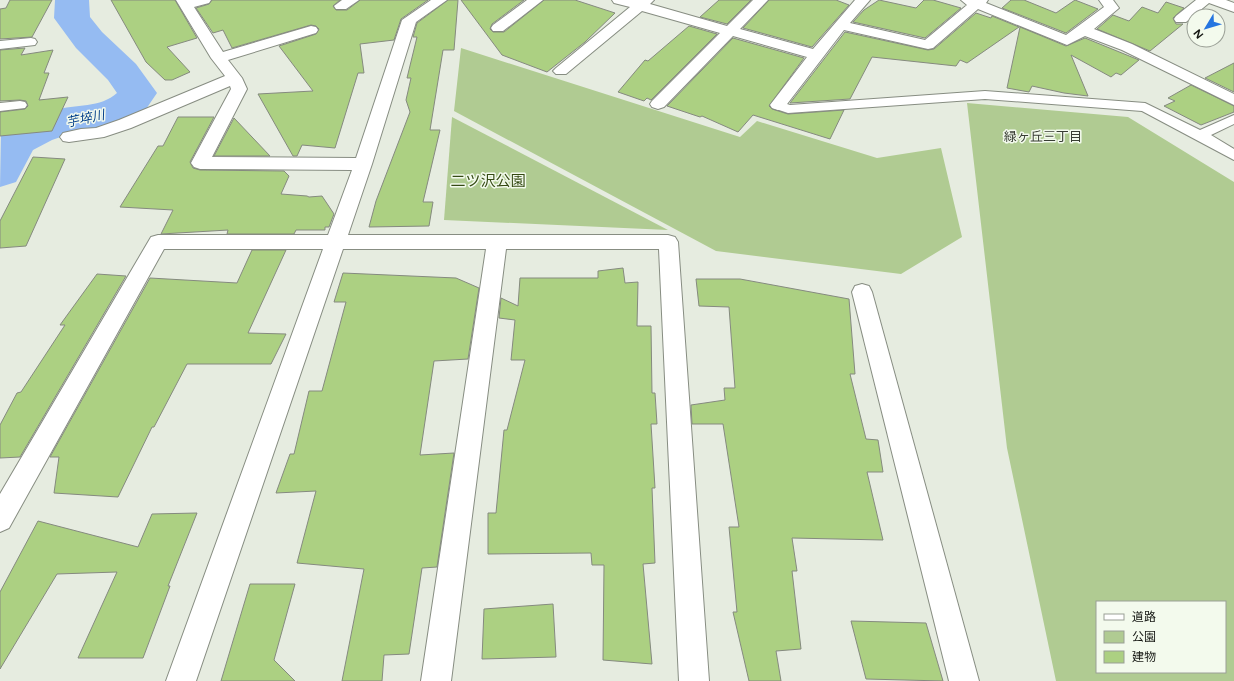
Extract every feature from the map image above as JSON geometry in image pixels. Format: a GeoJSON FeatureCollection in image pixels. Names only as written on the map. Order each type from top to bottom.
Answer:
{"type":"FeatureCollection","features":[{"type":"Feature","properties":{"kind":"street"},"geometry":{"type":"LineString","coordinates":[[204,0],[185,2],[219,58],[234,78],[239,89],[200,162],[363,164]]}},
{"type":"Feature","properties":{"kind":"street"},"geometry":{"type":"LineString","coordinates":[[182,681],[336,243],[410,20],[440,0]]}},
{"type":"Feature","properties":{"kind":"street"},"geometry":{"type":"LineString","coordinates":[[498,28],[536,0]]}},
{"type":"Feature","properties":{"kind":"street"},"geometry":{"type":"LineString","coordinates":[[619,0],[644,3],[729,30],[818,55]]}},
{"type":"Feature","properties":{"kind":"street"},"geometry":{"type":"LineString","coordinates":[[658,104],[729,30],[761,0]]}},
{"type":"Feature","properties":{"kind":"street"},"geometry":{"type":"LineString","coordinates":[[778,105],[840,25],[863,0]]}},
{"type":"Feature","properties":{"kind":"street"},"geometry":{"type":"LineString","coordinates":[[840,25],[928,45],[975,1],[1067,41],[1112,8],[1106,0]]}},
{"type":"Feature","properties":{"kind":"street"},"geometry":{"type":"LineString","coordinates":[[1181,20],[1204,0]]}},
{"type":"Feature","properties":{"kind":"street"},"geometry":{"type":"LineString","coordinates":[[1213,0],[1234,8]]}},
{"type":"Feature","properties":{"kind":"street"},"geometry":{"type":"LineString","coordinates":[[1226,0],[1234,0]]}},
{"type":"Feature","properties":{"kind":"street"},"geometry":{"type":"LineString","coordinates":[[561,71],[644,3]]}},
{"type":"Feature","properties":{"kind":"street"},"geometry":{"type":"LineString","coordinates":[[219,58],[312,30]]}},
{"type":"Feature","properties":{"kind":"street"},"geometry":{"type":"LineString","coordinates":[[1084,30],[1127,47],[1234,100]]}},
{"type":"Feature","properties":{"kind":"street"},"geometry":{"type":"LineString","coordinates":[[68,137],[81,134],[98,133],[125,124],[234,78]]}},
{"type":"Feature","properties":{"kind":"street"},"geometry":{"type":"LineString","coordinates":[[436,681],[497,241]]}},
{"type":"Feature","properties":{"kind":"street"},"geometry":{"type":"LineString","coordinates":[[0,519],[158,242],[668,242],[694,681]]}},
{"type":"Feature","properties":{"kind":"street"},"geometry":{"type":"LineString","coordinates":[[862,292],[964,681]]}},
{"type":"Feature","properties":{"kind":"lane"},"geometry":{"type":"LineString","coordinates":[[0,46],[31,42]]}},
{"type":"Feature","properties":{"kind":"lane"},"geometry":{"type":"LineString","coordinates":[[778,105],[788,109],[985,95],[1145,107],[1200,135],[1234,155]]}},
{"type":"Feature","properties":{"kind":"lane"},"geometry":{"type":"LineString","coordinates":[[0,107],[20,105]]}},
{"type":"Feature","properties":{"kind":"lane"},"geometry":{"type":"LineString","coordinates":[[1200,135],[1234,119]]}},
{"type":"Feature","properties":{"kind":"green space"},"geometry":{"type":"Polygon","coordinates":[[[461,48],[740,137],[757,121],[877,158],[941,148],[962,237],[901,274],[716,251],[454,111],[461,48]]]}},
{"type":"Feature","properties":{"kind":"green space"},"geometry":{"type":"Polygon","coordinates":[[[967,103],[1128,117],[1234,182],[1234,681],[1056,681],[1007,448],[967,103]]]}},
{"type":"Feature","properties":{"kind":"green space","name":"二ツ沢公園"},"geometry":{"type":"Polygon","coordinates":[[[452,117],[668,230],[444,220],[452,117]]]}},
{"type":"Feature","properties":{"kind":"building"},"geometry":{"type":"Polygon","coordinates":[[[10,0],[52,0],[32,37],[0,39],[0,9],[6,8],[10,0]]]}},
{"type":"Feature","properties":{"kind":"building"},"geometry":{"type":"Polygon","coordinates":[[[111,0],[175,0],[197,38],[167,47],[190,72],[172,80],[165,80],[146,62],[111,0]]]}},
{"type":"Feature","properties":{"kind":"building"},"geometry":{"type":"Polygon","coordinates":[[[212,0],[340,0],[333,6],[336,10],[347,10],[360,0],[428,0],[401,19],[394,40],[360,44],[364,73],[358,73],[335,148],[302,145],[297,156],[293,156],[258,94],[313,91],[279,46],[316,34],[319,29],[316,26],[311,25],[232,48],[223,30],[213,33],[196,8],[209,4],[212,0]]]}},
{"type":"Feature","properties":{"kind":"building"},"geometry":{"type":"Polygon","coordinates":[[[448,0],[458,0],[454,50],[443,50],[430,130],[440,130],[423,202],[433,202],[429,226],[369,227],[376,201],[410,112],[406,100],[411,78],[407,78],[417,37],[413,37],[417,23],[448,0]]]}},
{"type":"Feature","properties":{"kind":"building"},"geometry":{"type":"Polygon","coordinates":[[[461,0],[524,0],[492,24],[490,29],[493,32],[504,32],[544,0],[575,0],[615,13],[585,42],[547,72],[502,55],[461,0]]]}},
{"type":"Feature","properties":{"kind":"building"},"geometry":{"type":"Polygon","coordinates":[[[719,0],[751,0],[727,24],[700,17],[719,0]]]}},
{"type":"Feature","properties":{"kind":"building"},"geometry":{"type":"Polygon","coordinates":[[[769,0],[836,0],[849,5],[812,47],[743,28],[769,0]]]}},
{"type":"Feature","properties":{"kind":"building"},"geometry":{"type":"Polygon","coordinates":[[[879,0],[916,8],[924,0],[933,0],[961,8],[925,38],[853,22],[864,10],[879,0]]]}},
{"type":"Feature","properties":{"kind":"building"},"geometry":{"type":"Polygon","coordinates":[[[1011,0],[1024,0],[1056,13],[1075,0],[1098,9],[1066,33],[1002,8],[1011,0]]]}},
{"type":"Feature","properties":{"kind":"building"},"geometry":{"type":"Polygon","coordinates":[[[1166,2],[1184,8],[1173,18],[1176,24],[1183,24],[1150,51],[1097,29],[1113,15],[1129,21],[1142,7],[1158,13],[1166,2]]]}},
{"type":"Feature","properties":{"kind":"building"},"geometry":{"type":"Polygon","coordinates":[[[976,13],[991,18],[992,16],[1019,27],[967,63],[960,60],[956,66],[872,57],[850,99],[790,103],[845,32],[928,50],[934,49],[976,13]]]}},
{"type":"Feature","properties":{"kind":"building"},"geometry":{"type":"Polygon","coordinates":[[[689,26],[717,34],[651,100],[647,98],[644,101],[618,92],[645,60],[648,61],[689,26]]]}},
{"type":"Feature","properties":{"kind":"building"},"geometry":{"type":"Polygon","coordinates":[[[1020,27],[1066,46],[1085,38],[1139,60],[1121,75],[1116,73],[1111,77],[1071,55],[1088,96],[1064,93],[1032,86],[1029,92],[1007,88],[1020,27]]]}},
{"type":"Feature","properties":{"kind":"building"},"geometry":{"type":"Polygon","coordinates":[[[733,38],[804,58],[769,106],[772,109],[788,114],[844,110],[830,139],[753,115],[738,132],[702,116],[700,117],[667,106],[733,38]]]}},
{"type":"Feature","properties":{"kind":"building"},"geometry":{"type":"Polygon","coordinates":[[[25,48],[21,55],[53,50],[44,73],[49,73],[39,100],[68,97],[52,131],[0,136],[0,112],[25,109],[28,106],[26,101],[0,101],[0,50],[25,48]]]}},
{"type":"Feature","properties":{"kind":"building"},"geometry":{"type":"Polygon","coordinates":[[[1234,63],[1234,92],[1205,78],[1234,63]]]}},
{"type":"Feature","properties":{"kind":"building"},"geometry":{"type":"Polygon","coordinates":[[[1191,85],[1234,106],[1234,112],[1201,125],[1164,106],[1175,101],[1168,98],[1191,85]]]}},
{"type":"Feature","properties":{"kind":"building"},"geometry":{"type":"Polygon","coordinates":[[[178,117],[214,117],[190,162],[193,168],[200,170],[284,171],[289,176],[281,194],[309,197],[322,196],[334,214],[329,227],[325,227],[325,230],[296,230],[294,234],[227,234],[228,230],[161,234],[173,210],[120,207],[158,146],[163,146],[178,117]]]}},
{"type":"Feature","properties":{"kind":"building"},"geometry":{"type":"Polygon","coordinates":[[[234,118],[270,156],[214,156],[234,118]]]}},
{"type":"Feature","properties":{"kind":"building"},"geometry":{"type":"Polygon","coordinates":[[[33,157],[65,159],[26,246],[0,248],[0,221],[33,157]]]}},
{"type":"Feature","properties":{"kind":"building"},"geometry":{"type":"Polygon","coordinates":[[[252,250],[286,250],[248,333],[286,334],[271,364],[187,364],[154,427],[152,427],[118,497],[54,493],[59,457],[50,457],[150,278],[237,283],[252,250]]]}},
{"type":"Feature","properties":{"kind":"building"},"geometry":{"type":"Polygon","coordinates":[[[623,268],[625,283],[638,282],[637,326],[651,326],[652,393],[655,393],[657,424],[651,424],[655,488],[652,488],[655,563],[643,564],[652,664],[603,660],[604,565],[592,565],[591,553],[488,554],[488,513],[496,513],[504,430],[507,430],[525,360],[511,360],[515,320],[499,318],[501,298],[518,306],[520,278],[598,278],[598,271],[623,268]]]}},
{"type":"Feature","properties":{"kind":"building"},"geometry":{"type":"Polygon","coordinates":[[[343,273],[456,278],[479,288],[468,359],[434,361],[420,455],[454,453],[437,567],[422,568],[409,654],[384,655],[382,681],[342,681],[364,569],[297,563],[316,491],[276,493],[290,454],[294,454],[309,391],[322,391],[346,302],[334,302],[343,273]]]}},
{"type":"Feature","properties":{"kind":"building"},"geometry":{"type":"Polygon","coordinates":[[[97,274],[126,276],[20,457],[0,458],[0,425],[17,393],[21,392],[65,325],[60,325],[97,274]]]}},
{"type":"Feature","properties":{"kind":"building"},"geometry":{"type":"Polygon","coordinates":[[[696,279],[740,279],[849,299],[855,374],[850,374],[866,439],[878,440],[883,472],[867,472],[883,540],[792,538],[797,571],[792,571],[801,649],[776,651],[781,681],[749,681],[733,612],[737,612],[729,527],[739,527],[723,424],[692,424],[691,405],[725,400],[724,388],[735,388],[729,307],[699,306],[696,279]]]}},
{"type":"Feature","properties":{"kind":"building"},"geometry":{"type":"Polygon","coordinates":[[[197,513],[168,586],[170,586],[143,658],[78,658],[117,572],[57,574],[0,669],[0,592],[38,521],[138,547],[152,514],[197,513]]]}},
{"type":"Feature","properties":{"kind":"building"},"geometry":{"type":"Polygon","coordinates":[[[250,584],[295,584],[274,660],[295,681],[221,681],[250,584]]]}},
{"type":"Feature","properties":{"kind":"building"},"geometry":{"type":"Polygon","coordinates":[[[553,604],[556,657],[482,659],[484,609],[553,604]]]}},
{"type":"Feature","properties":{"kind":"building"},"geometry":{"type":"Polygon","coordinates":[[[851,621],[926,623],[943,681],[866,679],[851,621]]]}},
{"type":"Feature","properties":{"kind":"waterway","name":"芋埣川"},"geometry":{"type":"LineString","coordinates":[[0,172],[16,142],[37,131],[71,119],[106,115],[130,103],[137,93],[122,72],[89,40],[72,18],[72,0]]}},
{"type":"Feature","properties":{"kind":"district","name":"緑ヶ丘三丁目"},"geometry":{"type":"Point","coordinates":[1043,136]}}]}
